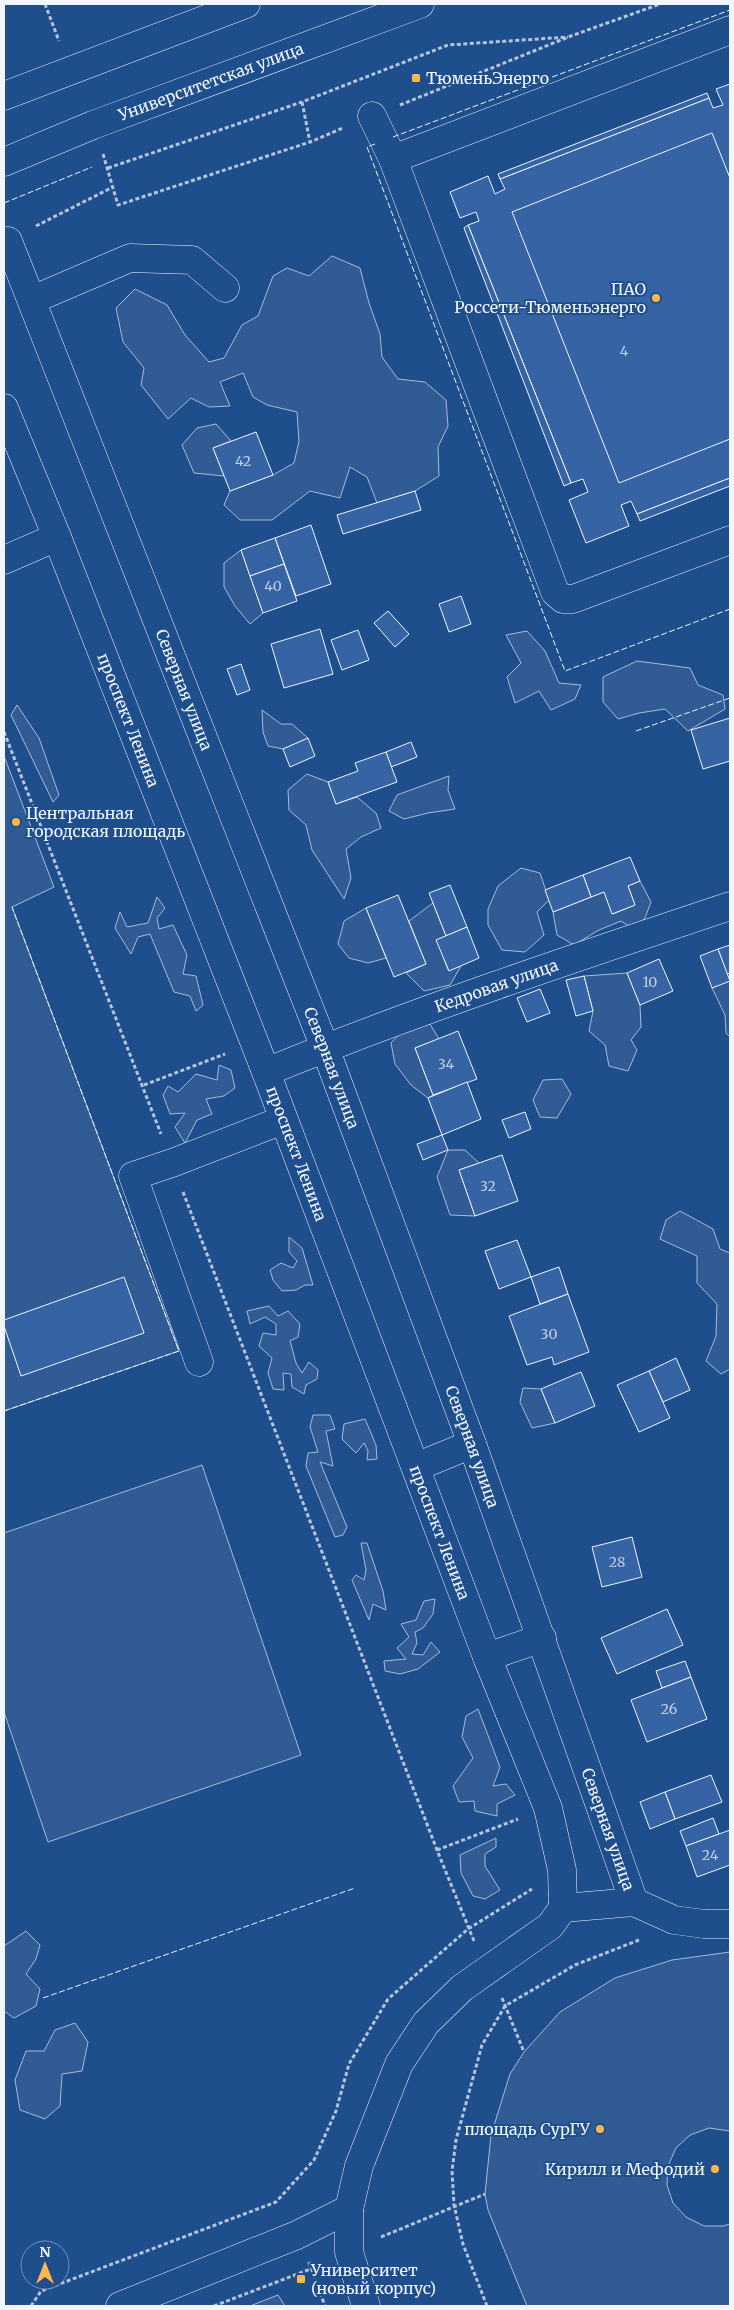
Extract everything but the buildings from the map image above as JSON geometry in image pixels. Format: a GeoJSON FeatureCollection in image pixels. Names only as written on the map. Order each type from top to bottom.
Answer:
{"type":"FeatureCollection","features":[{"type":"Feature","properties":{"kind":"street"},"geometry":{"type":"LineString","coordinates":[[4,96],[246,4]]}},
{"type":"Feature","properties":{"kind":"street","name":"Университетская улица"},"geometry":{"type":"LineString","coordinates":[[4,162],[93,125],[420,4]]}},
{"type":"Feature","properties":{"kind":"street"},"geometry":{"type":"LineString","coordinates":[[393,159],[730,30]]}},
{"type":"Feature","properties":{"kind":"street"},"geometry":{"type":"LineString","coordinates":[[372,116],[393,159],[555,592],[563,599],[573,598],[730,540]]}},
{"type":"Feature","properties":{"kind":"street","name":"Северная улица"},"geometry":{"type":"LineString","coordinates":[[8,240],[325,1048],[472,1444],[634,1902]]}},
{"type":"Feature","properties":{"kind":"street"},"geometry":{"type":"LineString","coordinates":[[32,300],[130,258],[192,260],[225,288]]}},
{"type":"Feature","properties":{"kind":"street","name":"проспект Ленина"},"geometry":{"type":"LineString","coordinates":[[4,408],[57,537],[266,1072],[486,1658],[548,1808],[562,1870],[563,1908]]}},
{"type":"Feature","properties":{"kind":"street"},"geometry":{"type":"LineString","coordinates":[[4,560],[57,537]]}},
{"type":"Feature","properties":{"kind":"street","name":"Кедровая улица"},"geometry":{"type":"LineString","coordinates":[[266,1072],[325,1048],[554,965],[730,906]]}},
{"type":"Feature","properties":{"kind":"street"},"geometry":{"type":"LineString","coordinates":[[199,1362],[133,1176],[283,1120]]}},
{"type":"Feature","properties":{"kind":"street"},"geometry":{"type":"LineString","coordinates":[[416,1468],[472,1444]]}},
{"type":"Feature","properties":{"kind":"street"},"geometry":{"type":"LineString","coordinates":[[486,1658],[542,1638]]}},
{"type":"Feature","properties":{"kind":"street"},"geometry":{"type":"LineString","coordinates":[[366,2306],[349,2252],[349,2209],[359,2166],[399,2064],[426,2023],[462,1988],[550,1926],[563,1908],[634,1902],[674,1920],[704,1924],[730,1924]]}},
{"type":"Feature","properties":{"kind":"street"},"geometry":{"type":"LineString","coordinates":[[120,2306],[298,2235],[349,2209]]}},
{"type":"Feature","properties":{"kind":"path"},"geometry":{"type":"LineString","coordinates":[[108,168],[302,102],[448,46],[571,36]]}},
{"type":"Feature","properties":{"kind":"path"},"geometry":{"type":"LineString","coordinates":[[302,102],[310,142]]}},
{"type":"Feature","properties":{"kind":"path"},"geometry":{"type":"LineString","coordinates":[[8,240],[113,187]]}},
{"type":"Feature","properties":{"kind":"path"},"geometry":{"type":"LineString","coordinates":[[4,732],[144,1085],[172,1163],[468,1929],[489,1968],[524,2052]]}},
{"type":"Feature","properties":{"kind":"path"},"geometry":{"type":"LineString","coordinates":[[31,2306],[41,2291],[276,2202],[314,2160],[336,2111],[349,2064],[388,1999],[468,1929],[562,1870]]}},
{"type":"Feature","properties":{"kind":"path"},"geometry":{"type":"LineString","coordinates":[[487,2306],[463,2244],[454,2206],[452,2171],[456,2140],[482,2045],[506,2006],[575,1965],[627,1946],[674,1920]]}},
{"type":"Feature","properties":{"kind":"shaded area"},"geometry":{"type":"Polygon","coordinates":[[[332,256],[360,268],[369,303],[380,334],[382,357],[398,379],[425,382],[446,400],[448,426],[438,447],[439,476],[415,491],[377,503],[367,477],[350,467],[340,498],[310,491],[272,520],[240,520],[224,505],[230,491],[273,475],[294,463],[299,441],[297,412],[267,405],[253,397],[243,373],[220,382],[230,406],[209,407],[191,398],[168,419],[141,385],[144,368],[123,342],[116,308],[135,289],[167,305],[185,335],[209,362],[224,358],[242,325],[258,316],[273,276],[287,268],[309,276],[332,256]]]}},
{"type":"Feature","properties":{"kind":"shaded area"},"geometry":{"type":"Polygon","coordinates":[[[216,424],[231,441],[213,448],[224,476],[194,473],[182,445],[197,428],[216,424]]]}},
{"type":"Feature","properties":{"kind":"shaded area"},"geometry":{"type":"Polygon","coordinates":[[[241,550],[263,613],[250,624],[235,606],[224,587],[224,563],[241,550]]]}},
{"type":"Feature","properties":{"kind":"shaded area"},"geometry":{"type":"Polygon","coordinates":[[[527,631],[545,651],[559,683],[581,685],[575,699],[551,710],[539,691],[515,703],[507,677],[521,663],[506,635],[527,631]]]}},
{"type":"Feature","properties":{"kind":"shaded area"},"geometry":{"type":"Polygon","coordinates":[[[637,661],[690,668],[698,685],[723,695],[725,709],[688,731],[665,709],[618,719],[603,702],[603,677],[637,661]]]}},
{"type":"Feature","properties":{"kind":"shaded area"},"geometry":{"type":"Polygon","coordinates":[[[17,705],[39,738],[59,795],[53,802],[11,715],[17,705]]]}},
{"type":"Feature","properties":{"kind":"shaded area"},"geometry":{"type":"Polygon","coordinates":[[[262,710],[281,724],[292,724],[308,738],[283,749],[268,746],[263,732],[262,710]]]}},
{"type":"Feature","properties":{"kind":"shaded area"},"geometry":{"type":"Polygon","coordinates":[[[4,756],[54,887],[12,907],[179,1351],[4,1411],[4,756]]]}},
{"type":"Feature","properties":{"kind":"shaded area"},"geometry":{"type":"Polygon","coordinates":[[[307,774],[328,782],[336,804],[357,797],[376,813],[381,828],[361,837],[346,849],[351,878],[344,899],[312,850],[306,825],[289,810],[288,790],[307,774]]]}},
{"type":"Feature","properties":{"kind":"shaded area"},"geometry":{"type":"Polygon","coordinates":[[[449,776],[448,790],[455,809],[404,819],[389,811],[397,795],[449,776]]]}},
{"type":"Feature","properties":{"kind":"shaded area"},"geometry":{"type":"Polygon","coordinates":[[[521,868],[540,873],[549,900],[537,912],[544,935],[525,952],[502,950],[488,925],[488,909],[498,886],[521,868]]]}},
{"type":"Feature","properties":{"kind":"shaded area"},"geometry":{"type":"Polygon","coordinates":[[[640,881],[651,902],[645,918],[633,929],[621,921],[599,930],[574,945],[557,935],[553,912],[604,892],[613,914],[635,905],[628,886],[640,881]]]}},
{"type":"Feature","properties":{"kind":"shaded area"},"geometry":{"type":"Polygon","coordinates":[[[157,897],[165,908],[157,918],[159,929],[173,925],[187,955],[183,974],[196,976],[203,1005],[196,1011],[190,996],[174,992],[150,934],[138,937],[131,954],[115,928],[120,912],[127,927],[148,923],[157,897]]]}},
{"type":"Feature","properties":{"kind":"shaded area"},"geometry":{"type":"Polygon","coordinates":[[[433,903],[446,936],[437,940],[448,970],[461,966],[450,985],[424,991],[406,973],[426,964],[409,921],[433,903]]]}},
{"type":"Feature","properties":{"kind":"shaded area"},"geometry":{"type":"Polygon","coordinates":[[[366,908],[386,958],[368,963],[349,958],[338,944],[344,921],[366,908]]]}},
{"type":"Feature","properties":{"kind":"shaded area"},"geometry":{"type":"Polygon","coordinates":[[[627,973],[640,1005],[641,1027],[631,1040],[637,1050],[628,1071],[609,1066],[605,1045],[589,1031],[593,1011],[584,976],[627,973]]]}},
{"type":"Feature","properties":{"kind":"shaded area"},"geometry":{"type":"Polygon","coordinates":[[[730,973],[730,1037],[726,1033],[725,1015],[712,988],[729,981],[727,974],[730,973]]]}},
{"type":"Feature","properties":{"kind":"shaded area"},"geometry":{"type":"Polygon","coordinates":[[[430,1024],[439,1039],[415,1048],[433,1095],[428,1098],[411,1085],[395,1064],[391,1043],[402,1031],[430,1024]]]}},
{"type":"Feature","properties":{"kind":"shaded area"},"geometry":{"type":"Polygon","coordinates":[[[219,1065],[231,1070],[235,1088],[224,1096],[206,1099],[212,1114],[197,1120],[185,1143],[175,1127],[185,1113],[170,1114],[163,1095],[168,1086],[178,1092],[196,1074],[217,1080],[219,1065]]]}},
{"type":"Feature","properties":{"kind":"shaded area"},"geometry":{"type":"Polygon","coordinates":[[[562,1079],[571,1094],[557,1118],[540,1117],[533,1100],[543,1080],[562,1079]]]}},
{"type":"Feature","properties":{"kind":"shaded area"},"geometry":{"type":"Polygon","coordinates":[[[448,1150],[465,1150],[479,1163],[459,1170],[475,1216],[450,1215],[437,1177],[448,1150]]]}},
{"type":"Feature","properties":{"kind":"shaded area"},"geometry":{"type":"Polygon","coordinates":[[[680,1211],[713,1229],[720,1249],[730,1253],[730,1369],[721,1374],[706,1361],[716,1336],[717,1304],[697,1283],[697,1256],[660,1239],[666,1220],[680,1211]]]}},
{"type":"Feature","properties":{"kind":"shaded area"},"geometry":{"type":"Polygon","coordinates":[[[289,1237],[302,1248],[313,1285],[305,1285],[296,1290],[282,1291],[273,1280],[270,1270],[281,1263],[293,1268],[297,1261],[289,1252],[289,1237]]]}},
{"type":"Feature","properties":{"kind":"shaded area"},"geometry":{"type":"Polygon","coordinates":[[[269,1306],[278,1316],[288,1311],[300,1324],[298,1337],[290,1341],[296,1363],[302,1373],[309,1362],[318,1370],[317,1379],[306,1385],[304,1394],[292,1387],[291,1374],[283,1373],[284,1390],[273,1389],[268,1373],[272,1358],[259,1346],[263,1333],[276,1335],[276,1324],[265,1317],[250,1324],[247,1311],[269,1306]]]}},
{"type":"Feature","properties":{"kind":"shaded area"},"geometry":{"type":"Polygon","coordinates":[[[523,1388],[541,1389],[555,1423],[532,1428],[520,1402],[523,1388]]]}},
{"type":"Feature","properties":{"kind":"shaded area"},"geometry":{"type":"Polygon","coordinates":[[[313,1415],[330,1415],[335,1429],[326,1431],[333,1466],[320,1462],[347,1527],[343,1535],[335,1537],[306,1466],[308,1453],[318,1452],[310,1427],[313,1415]]]}},
{"type":"Feature","properties":{"kind":"shaded area"},"geometry":{"type":"Polygon","coordinates":[[[365,1419],[376,1445],[377,1459],[367,1460],[368,1451],[364,1443],[356,1453],[342,1439],[344,1424],[365,1419]]]}},
{"type":"Feature","properties":{"kind":"shaded area"},"geometry":{"type":"Polygon","coordinates":[[[202,1465],[301,1755],[48,1842],[4,1712],[4,1533],[202,1465]]]}},
{"type":"Feature","properties":{"kind":"shaded area"},"geometry":{"type":"Polygon","coordinates":[[[361,1543],[367,1543],[383,1591],[386,1610],[373,1604],[369,1620],[352,1580],[356,1575],[364,1580],[366,1570],[361,1543]]]}},
{"type":"Feature","properties":{"kind":"shaded area"},"geometry":{"type":"Polygon","coordinates":[[[435,1599],[433,1614],[423,1628],[415,1632],[417,1643],[412,1654],[423,1655],[431,1642],[440,1652],[418,1669],[400,1674],[385,1671],[384,1661],[406,1659],[397,1648],[409,1637],[401,1624],[416,1620],[424,1601],[435,1599]]]}},
{"type":"Feature","properties":{"kind":"shaded area"},"geometry":{"type":"Polygon","coordinates":[[[478,1709],[500,1767],[493,1786],[506,1784],[515,1795],[497,1804],[497,1816],[475,1811],[474,1801],[459,1802],[453,1786],[473,1758],[462,1737],[466,1716],[478,1709]]]}},
{"type":"Feature","properties":{"kind":"shaded area"},"geometry":{"type":"Polygon","coordinates":[[[496,1838],[496,1847],[485,1854],[485,1866],[500,1890],[485,1899],[473,1896],[461,1873],[460,1855],[496,1838]]]}},
{"type":"Feature","properties":{"kind":"shaded area"},"geometry":{"type":"Polygon","coordinates":[[[26,1931],[40,1945],[36,1959],[26,1974],[40,1989],[36,2006],[14,2018],[4,2011],[4,1946],[26,1931]]]}},
{"type":"Feature","properties":{"kind":"shaded area","name":"площадь СурГУ"},"geometry":{"type":"Polygon","coordinates":[[[730,1952],[730,2131],[709,2128],[690,2135],[676,2148],[668,2166],[667,2185],[673,2203],[686,2217],[704,2226],[730,2224],[730,2306],[527,2306],[488,2210],[485,2194],[491,2135],[510,2074],[524,2052],[560,2012],[615,1978],[672,1960],[730,1952]]]}},
{"type":"Feature","properties":{"kind":"shaded area"},"geometry":{"type":"Polygon","coordinates":[[[75,2023],[88,2042],[82,2071],[62,2074],[60,2106],[45,2119],[20,2110],[15,2080],[26,2051],[44,2051],[55,2030],[75,2023]]]}},
{"type":"Feature","properties":{"kind":"shaded area"},"geometry":{"type":"Polygon","coordinates":[[[278,2295],[285,2306],[250,2306],[278,2295]]]}},
{"type":"Feature","properties":{"kind":"fence"},"geometry":{"type":"LineString","coordinates":[[393,137],[730,10]]}},
{"type":"Feature","properties":{"kind":"fence"},"geometry":{"type":"LineString","coordinates":[[375,144],[367,147],[565,671],[730,609]]}},
{"type":"Feature","properties":{"kind":"fence"},"geometry":{"type":"LineString","coordinates":[[4,203],[92,167]]}},
{"type":"Feature","properties":{"kind":"fence"},"geometry":{"type":"LineString","coordinates":[[636,731],[730,698]]}},
{"type":"Feature","properties":{"kind":"fence"},"geometry":{"type":"LineString","coordinates":[[4,1411],[179,1351],[12,907]]}},
{"type":"Feature","properties":{"kind":"fence"},"geometry":{"type":"LineString","coordinates":[[43,1998],[355,1888]]}},
{"type":"Feature","properties":{"kind":"place","name":"ТюменьЭнерго"},"geometry":{"type":"Point","coordinates":[416,78]}},
{"type":"Feature","properties":{"kind":"place","name":"ПАО Россети-Тюменьэнерго"},"geometry":{"type":"Point","coordinates":[656,298]}},
{"type":"Feature","properties":{"kind":"place","name":"Центральная городская площадь"},"geometry":{"type":"Point","coordinates":[16,822]}},
{"type":"Feature","properties":{"kind":"place","name":"площадь СурГУ"},"geometry":{"type":"Point","coordinates":[600,2129]}},
{"type":"Feature","properties":{"kind":"place","name":"Кирилл и Мефодий"},"geometry":{"type":"Point","coordinates":[715,2169]}},
{"type":"Feature","properties":{"kind":"place","name":"Университет (новый корпус)"},"geometry":{"type":"Point","coordinates":[301,2279]}}]}
